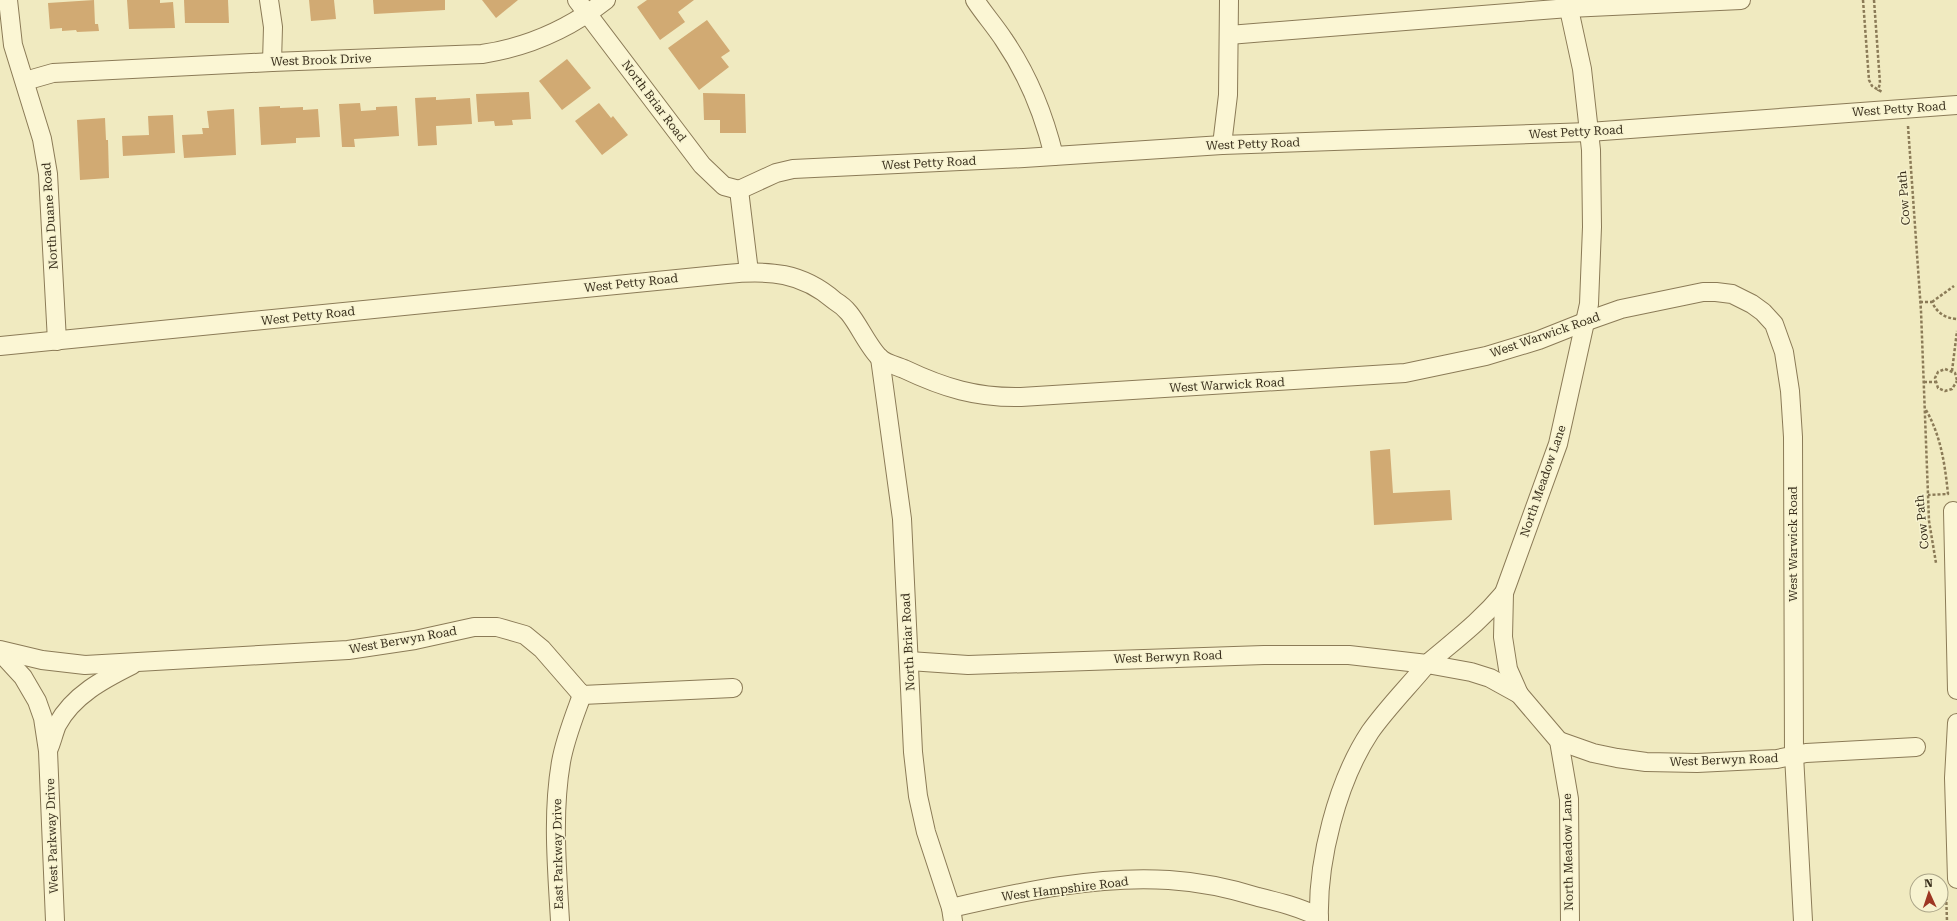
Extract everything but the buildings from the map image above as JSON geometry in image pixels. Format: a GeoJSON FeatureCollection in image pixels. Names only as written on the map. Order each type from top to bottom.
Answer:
{"type":"FeatureCollection","features":[{"type":"Feature","properties":{"kind":"street","name":"North Duane Road"},"geometry":{"type":"LineString","coordinates":[[8,0],[13,45],[42,139],[48,174],[57,341]]}},
{"type":"Feature","properties":{"kind":"street"},"geometry":{"type":"LineString","coordinates":[[269,0],[273,27],[272,62]]}},
{"type":"Feature","properties":{"kind":"street","name":"North Briar Road"},"geometry":{"type":"LineString","coordinates":[[577,0],[712,177],[724,186],[739,190]]}},
{"type":"Feature","properties":{"kind":"street","name":"West Brook Drive"},"geometry":{"type":"LineString","coordinates":[[25,81],[53,73],[272,62],[482,54],[506,50],[546,37],[588,14],[606,0]]}},
{"type":"Feature","properties":{"kind":"street"},"geometry":{"type":"LineString","coordinates":[[975,0],[1004,40],[1023,70],[1040,107],[1054,156]]}},
{"type":"Feature","properties":{"kind":"street"},"geometry":{"type":"LineString","coordinates":[[1222,145],[1228,95],[1229,0]]}},
{"type":"Feature","properties":{"kind":"street"},"geometry":{"type":"LineString","coordinates":[[1229,35],[1568,4],[1741,0]]}},
{"type":"Feature","properties":{"kind":"street","name":"North Meadow Lane"},"geometry":{"type":"LineString","coordinates":[[1568,4],[1582,69],[1591,150],[1592,227],[1589,304],[1587,321],[1558,444],[1504,593],[1504,653],[1508,669],[1519,694],[1559,741],[1569,799],[1570,921]]}},
{"type":"Feature","properties":{"kind":"street","name":"West Petty Road"},"geometry":{"type":"LineString","coordinates":[[739,190],[776,173],[793,169],[1054,156],[1222,145],[1589,132],[1957,105]]}},
{"type":"Feature","properties":{"kind":"street"},"geometry":{"type":"LineString","coordinates":[[739,190],[750,272],[776,273],[794,276],[824,290],[848,312],[880,358]]}},
{"type":"Feature","properties":{"kind":"street","name":"West Petty Road"},"geometry":{"type":"LineString","coordinates":[[0,346],[750,272]]}},
{"type":"Feature","properties":{"kind":"street","name":"West Warwick Road"},"geometry":{"type":"LineString","coordinates":[[880,358],[932,382],[965,392],[984,396],[1021,397],[1405,373],[1486,356],[1545,338],[1587,321],[1648,303],[1703,292],[1732,294],[1752,304],[1764,312],[1774,324],[1784,352],[1790,390],[1793,437],[1794,755],[1803,921]]}},
{"type":"Feature","properties":{"kind":"street","name":"North Briar Road"},"geometry":{"type":"LineString","coordinates":[[880,358],[902,519],[913,752],[918,796],[926,832],[952,914]]}},
{"type":"Feature","properties":{"kind":"street"},"geometry":{"type":"LineString","coordinates":[[1953,511],[1957,690]]}},
{"type":"Feature","properties":{"kind":"street"},"geometry":{"type":"LineString","coordinates":[[1319,919],[1322,870],[1327,841],[1339,794],[1369,734],[1382,716],[1427,664],[1487,614],[1504,593]]}},
{"type":"Feature","properties":{"kind":"street","name":"West Berwyn Road"},"geometry":{"type":"LineString","coordinates":[[0,651],[61,663],[85,665],[348,650],[415,640],[474,627],[497,627],[512,630],[525,635],[542,649],[582,695]]}},
{"type":"Feature","properties":{"kind":"street","name":"West Parkway Drive"},"geometry":{"type":"LineString","coordinates":[[0,651],[23,677],[37,701],[43,718],[48,751],[56,921]]}},
{"type":"Feature","properties":{"kind":"street","name":"West Berwyn Road"},"geometry":{"type":"LineString","coordinates":[[909,661],[968,665],[1264,654],[1349,655],[1451,667],[1490,678],[1519,694]]}},
{"type":"Feature","properties":{"kind":"street","name":"West Parkway Drive"},"geometry":{"type":"LineString","coordinates":[[48,751],[58,725],[75,702],[98,683],[139,662]]}},
{"type":"Feature","properties":{"kind":"street"},"geometry":{"type":"LineString","coordinates":[[582,695],[733,688]]}},
{"type":"Feature","properties":{"kind":"street","name":"East Parkway Drive"},"geometry":{"type":"LineString","coordinates":[[560,921],[556,860],[557,794],[561,762],[566,740],[582,695]]}},
{"type":"Feature","properties":{"kind":"street"},"geometry":{"type":"LineString","coordinates":[[1951,884],[1957,723]]}},
{"type":"Feature","properties":{"kind":"street","name":"West Berwyn Road"},"geometry":{"type":"LineString","coordinates":[[1559,741],[1593,753],[1617,758],[1646,762],[1697,763],[1777,759],[1794,755],[1916,747]]}},
{"type":"Feature","properties":{"kind":"street","name":"West Hampshire Road"},"geometry":{"type":"LineString","coordinates":[[952,914],[1019,893],[1114,881],[1169,880],[1225,887],[1301,908],[1319,919]]}},
{"type":"Feature","properties":{"kind":"path"},"geometry":{"type":"LineString","coordinates":[[1863,0],[1869,80],[1872,86],[1878,91],[1880,83],[1874,0]]}},
{"type":"Feature","properties":{"kind":"path","name":"Cow Path"},"geometry":{"type":"LineString","coordinates":[[1908,120],[1926,409],[1924,423],[1929,521],[1937,568]]}},
{"type":"Feature","properties":{"kind":"path"},"geometry":{"type":"LineString","coordinates":[[1920,302],[1932,302],[1954,286]]}},
{"type":"Feature","properties":{"kind":"path"},"geometry":{"type":"LineString","coordinates":[[1932,302],[1939,313],[1951,319],[1957,319]]}},
{"type":"Feature","properties":{"kind":"path"},"geometry":{"type":"LineString","coordinates":[[1952,371],[1942,370],[1936,374],[1935,382],[1941,390],[1948,391],[1954,387],[1957,380],[1952,371],[1957,331]]}},
{"type":"Feature","properties":{"kind":"path"},"geometry":{"type":"LineString","coordinates":[[1924,382],[1935,382]]}},
{"type":"Feature","properties":{"kind":"path"},"geometry":{"type":"LineString","coordinates":[[1926,409],[1933,422],[1942,454],[1948,494],[1928,495]]}},
{"type":"Feature","properties":{"kind":"path"},"geometry":{"type":"LineString","coordinates":[[1947,921],[1951,884]]}}]}
